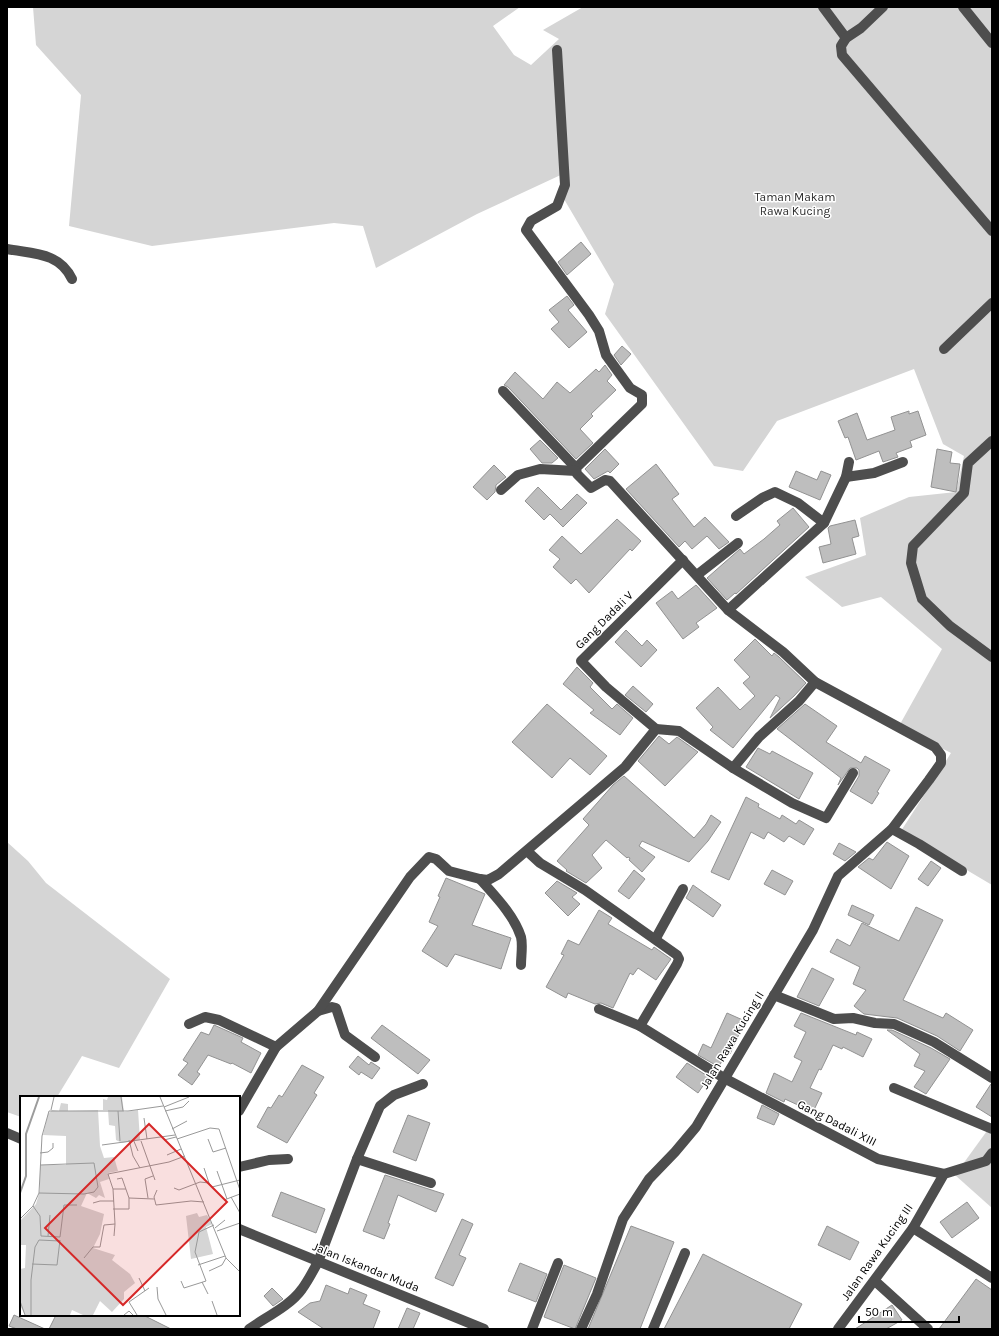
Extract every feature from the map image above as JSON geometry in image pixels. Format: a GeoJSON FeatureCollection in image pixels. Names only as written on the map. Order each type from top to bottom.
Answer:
{"type":"FeatureCollection","features":[{"type":"Feature","properties":{"kind":"street"},"geometry":{"type":"LineString","coordinates":[[883,7],[861,28],[846,38],[841,46],[842,55],[992,231]]}},
{"type":"Feature","properties":{"kind":"street"},"geometry":{"type":"LineString","coordinates":[[963,7],[992,43]]}},
{"type":"Feature","properties":{"kind":"street"},"geometry":{"type":"LineString","coordinates":[[825,8],[846,38]]}},
{"type":"Feature","properties":{"kind":"street"},"geometry":{"type":"LineString","coordinates":[[501,490],[518,475],[540,470],[576,470],[642,404],[642,395],[630,388],[606,355],[599,331],[589,315],[526,230],[531,221],[557,206],[565,185],[557,50]]}},
{"type":"Feature","properties":{"kind":"street"},"geometry":{"type":"LineString","coordinates":[[7,249],[51,257],[67,269],[72,279]]}},
{"type":"Feature","properties":{"kind":"street"},"geometry":{"type":"LineString","coordinates":[[944,348],[992,303]]}},
{"type":"Feature","properties":{"kind":"street"},"geometry":{"type":"LineString","coordinates":[[503,391],[576,470]]}},
{"type":"Feature","properties":{"kind":"street"},"geometry":{"type":"LineString","coordinates":[[992,441],[968,463],[964,493],[913,546],[911,563],[922,599],[950,626],[992,656]]}},
{"type":"Feature","properties":{"kind":"street"},"geometry":{"type":"LineString","coordinates":[[728,610],[824,523],[846,478],[849,462]]}},
{"type":"Feature","properties":{"kind":"street"},"geometry":{"type":"LineString","coordinates":[[846,478],[874,473],[903,462]]}},
{"type":"Feature","properties":{"kind":"street","name":"Jalan Rawa Kucing II"},"geometry":{"type":"LineString","coordinates":[[576,470],[591,488],[604,480],[610,481],[728,610],[783,652],[815,682],[934,747],[941,755],[941,763],[930,780],[892,829],[838,876],[813,930],[696,1127],[650,1179],[623,1219],[597,1294],[581,1329]]}},
{"type":"Feature","properties":{"kind":"street"},"geometry":{"type":"LineString","coordinates":[[736,516],[762,498],[775,492],[798,504],[824,523]]}},
{"type":"Feature","properties":{"kind":"street"},"geometry":{"type":"LineString","coordinates":[[697,575],[738,543]]}},
{"type":"Feature","properties":{"kind":"street","name":"Gang Dadali V"},"geometry":{"type":"LineString","coordinates":[[656,729],[606,687],[581,661],[683,560]]}},
{"type":"Feature","properties":{"kind":"street"},"geometry":{"type":"LineString","coordinates":[[733,768],[759,737],[799,701],[815,682]]}},
{"type":"Feature","properties":{"kind":"street"},"geometry":{"type":"LineString","coordinates":[[240,1109],[276,1047],[318,1011],[410,877],[425,860],[429,857],[436,859],[449,871],[480,879],[488,880],[499,874],[625,767],[656,729],[679,731],[733,768],[792,803],[826,818],[853,772]]}},
{"type":"Feature","properties":{"kind":"street"},"geometry":{"type":"LineString","coordinates":[[892,829],[962,871]]}},
{"type":"Feature","properties":{"kind":"street"},"geometry":{"type":"LineString","coordinates":[[527,851],[540,863],[585,890],[656,938],[674,952],[679,959],[640,1026]]}},
{"type":"Feature","properties":{"kind":"street"},"geometry":{"type":"LineString","coordinates":[[480,879],[505,909],[515,924],[521,938],[521,965]]}},
{"type":"Feature","properties":{"kind":"street"},"geometry":{"type":"LineString","coordinates":[[656,938],[683,889]]}},
{"type":"Feature","properties":{"kind":"street"},"geometry":{"type":"LineString","coordinates":[[774,995],[834,1019],[853,1018],[875,1023],[894,1024],[934,1042],[992,1078]]}},
{"type":"Feature","properties":{"kind":"street"},"geometry":{"type":"LineString","coordinates":[[318,1011],[332,1007],[336,1008],[345,1035],[376,1057]]}},
{"type":"Feature","properties":{"kind":"street","name":"Gang Dadali XIII"},"geometry":{"type":"LineString","coordinates":[[599,1009],[640,1026],[724,1078],[878,1159],[944,1174]]}},
{"type":"Feature","properties":{"kind":"street"},"geometry":{"type":"LineString","coordinates":[[189,1024],[205,1017],[219,1020],[276,1047]]}},
{"type":"Feature","properties":{"kind":"street"},"geometry":{"type":"LineString","coordinates":[[249,1329],[302,1290],[318,1262],[357,1159],[380,1106],[394,1095],[423,1084]]}},
{"type":"Feature","properties":{"kind":"street"},"geometry":{"type":"LineString","coordinates":[[894,1088],[992,1129]]}},
{"type":"Feature","properties":{"kind":"street"},"geometry":{"type":"LineString","coordinates":[[7,1133],[20,1139]]}},
{"type":"Feature","properties":{"kind":"street"},"geometry":{"type":"LineString","coordinates":[[944,1174],[986,1161],[992,1153]]}},
{"type":"Feature","properties":{"kind":"street"},"geometry":{"type":"LineString","coordinates":[[240,1167],[269,1160],[288,1159]]}},
{"type":"Feature","properties":{"kind":"street"},"geometry":{"type":"LineString","coordinates":[[357,1159],[431,1184]]}},
{"type":"Feature","properties":{"kind":"street","name":"Jalan Rawa Kucing III"},"geometry":{"type":"LineString","coordinates":[[838,1329],[913,1228],[944,1174]]}},
{"type":"Feature","properties":{"kind":"street"},"geometry":{"type":"LineString","coordinates":[[913,1228],[992,1278]]}},
{"type":"Feature","properties":{"kind":"street","name":"Jalan Iskandar Muda"},"geometry":{"type":"LineString","coordinates":[[240,1229],[484,1329]]}},
{"type":"Feature","properties":{"kind":"street"},"geometry":{"type":"LineString","coordinates":[[653,1329],[685,1253]]}},
{"type":"Feature","properties":{"kind":"street"},"geometry":{"type":"LineString","coordinates":[[532,1329],[558,1263]]}},
{"type":"Feature","properties":{"kind":"street"},"geometry":{"type":"LineString","coordinates":[[875,1280],[928,1329]]}},
{"type":"Feature","properties":{"kind":"green space","name":"Taman Makam Rawa Kucing"},"geometry":{"type":"Polygon","coordinates":[[[33,7],[520,7],[493,26],[514,55],[531,65],[559,39],[543,30],[583,7],[992,7],[992,885],[901,831],[951,753],[899,726],[942,649],[881,597],[842,607],[805,577],[866,555],[860,518],[909,497],[956,492],[964,456],[943,444],[914,369],[777,421],[743,471],[714,466],[605,314],[614,284],[561,194],[565,173],[477,214],[376,268],[363,226],[334,223],[152,246],[69,226],[81,95],[36,45],[33,7]]]}},
{"type":"Feature","properties":{"kind":"green space"},"geometry":{"type":"Polygon","coordinates":[[[7,842],[28,861],[46,883],[170,979],[119,1068],[82,1056],[58,1096],[20,1096],[20,1117],[7,1112],[7,842]]]}},
{"type":"Feature","properties":{"kind":"green space"},"geometry":{"type":"Polygon","coordinates":[[[992,1124],[992,1208],[955,1175],[992,1124]]]}},
{"type":"Feature","properties":{"kind":"building"},"geometry":{"type":"Polygon","coordinates":[[[581,242],[591,254],[567,275],[558,262],[581,242]]]}},
{"type":"Feature","properties":{"kind":"building"},"geometry":{"type":"Polygon","coordinates":[[[567,296],[574,305],[568,310],[587,332],[569,348],[551,329],[559,322],[549,310],[567,296]]]}},
{"type":"Feature","properties":{"kind":"building"},"geometry":{"type":"Polygon","coordinates":[[[622,346],[631,354],[621,365],[614,355],[622,346]]]}},
{"type":"Feature","properties":{"kind":"building"},"geometry":{"type":"Polygon","coordinates":[[[605,365],[612,375],[607,381],[616,390],[591,414],[593,416],[580,429],[593,443],[576,459],[508,387],[504,385],[515,372],[543,399],[557,382],[570,393],[596,369],[599,372],[605,365]]]}},
{"type":"Feature","properties":{"kind":"building"},"geometry":{"type":"Polygon","coordinates":[[[909,411],[909,414],[918,411],[926,435],[910,441],[912,447],[896,453],[898,457],[883,462],[879,451],[856,460],[848,437],[845,438],[838,421],[857,413],[867,440],[895,430],[891,417],[909,411]]]}},
{"type":"Feature","properties":{"kind":"building"},"geometry":{"type":"Polygon","coordinates":[[[540,440],[558,458],[552,463],[542,463],[530,449],[540,440]]]}},
{"type":"Feature","properties":{"kind":"building"},"geometry":{"type":"Polygon","coordinates":[[[605,449],[619,464],[610,473],[608,471],[594,479],[585,469],[605,449]]]}},
{"type":"Feature","properties":{"kind":"building"},"geometry":{"type":"Polygon","coordinates":[[[937,449],[952,452],[950,463],[960,464],[956,492],[931,487],[937,449]]]}},
{"type":"Feature","properties":{"kind":"building"},"geometry":{"type":"Polygon","coordinates":[[[656,464],[679,494],[672,499],[694,527],[705,517],[729,542],[719,549],[707,536],[692,549],[685,541],[679,547],[626,489],[656,464]]]}},
{"type":"Feature","properties":{"kind":"building"},"geometry":{"type":"Polygon","coordinates":[[[494,465],[506,477],[496,485],[495,492],[487,500],[473,487],[494,465]]]}},
{"type":"Feature","properties":{"kind":"building"},"geometry":{"type":"Polygon","coordinates":[[[796,471],[817,480],[821,471],[831,475],[820,500],[789,487],[796,471]]]}},
{"type":"Feature","properties":{"kind":"building"},"geometry":{"type":"Polygon","coordinates":[[[538,487],[561,510],[577,494],[587,503],[563,527],[550,514],[544,520],[525,501],[538,487]]]}},
{"type":"Feature","properties":{"kind":"building"},"geometry":{"type":"Polygon","coordinates":[[[793,508],[809,527],[736,594],[735,593],[727,600],[707,578],[740,549],[744,554],[764,539],[780,525],[777,521],[793,508]]]}},
{"type":"Feature","properties":{"kind":"building"},"geometry":{"type":"Polygon","coordinates":[[[617,519],[641,541],[632,551],[630,549],[589,593],[576,579],[571,584],[553,567],[560,559],[549,550],[562,536],[581,554],[617,519]]]}},
{"type":"Feature","properties":{"kind":"building"},"geometry":{"type":"Polygon","coordinates":[[[855,520],[859,536],[852,538],[856,554],[823,563],[819,547],[831,544],[828,528],[830,526],[855,520]]]}},
{"type":"Feature","properties":{"kind":"building"},"geometry":{"type":"Polygon","coordinates":[[[696,585],[717,608],[696,623],[699,627],[683,639],[656,603],[672,591],[678,599],[696,585]]]}},
{"type":"Feature","properties":{"kind":"building"},"geometry":{"type":"Polygon","coordinates":[[[626,630],[642,646],[647,640],[657,650],[641,667],[615,642],[626,630]]]}},
{"type":"Feature","properties":{"kind":"building"},"geometry":{"type":"Polygon","coordinates":[[[755,639],[772,656],[774,653],[779,657],[806,683],[770,718],[780,698],[776,695],[733,748],[710,730],[713,727],[696,708],[718,687],[740,710],[755,696],[743,683],[750,677],[734,660],[755,639]]]}},
{"type":"Feature","properties":{"kind":"building"},"geometry":{"type":"Polygon","coordinates":[[[577,667],[593,683],[590,687],[612,709],[617,704],[633,718],[620,735],[590,713],[594,710],[563,684],[577,667]]]}},
{"type":"Feature","properties":{"kind":"building"},"geometry":{"type":"Polygon","coordinates":[[[633,686],[653,704],[646,712],[625,695],[633,686]]]}},
{"type":"Feature","properties":{"kind":"building"},"geometry":{"type":"Polygon","coordinates":[[[547,704],[607,756],[590,775],[570,758],[552,778],[512,742],[547,704]]]}},
{"type":"Feature","properties":{"kind":"building"},"geometry":{"type":"Polygon","coordinates":[[[805,704],[837,726],[826,742],[861,763],[865,756],[890,770],[872,804],[850,791],[859,776],[859,770],[857,768],[850,768],[838,785],[841,778],[777,729],[805,704]]]}},
{"type":"Feature","properties":{"kind":"building"},"geometry":{"type":"Polygon","coordinates":[[[659,736],[669,744],[677,737],[698,752],[665,786],[638,761],[659,736]]]}},
{"type":"Feature","properties":{"kind":"building"},"geometry":{"type":"Polygon","coordinates":[[[758,748],[770,754],[772,751],[813,773],[799,799],[746,767],[758,748]]]}},
{"type":"Feature","properties":{"kind":"building"},"geometry":{"type":"Polygon","coordinates":[[[624,776],[694,838],[706,824],[711,815],[721,822],[708,841],[689,862],[642,841],[639,846],[655,857],[642,872],[629,860],[630,858],[627,858],[606,840],[592,855],[602,868],[586,883],[566,871],[567,870],[557,861],[589,825],[583,819],[613,785],[624,776]]]}},
{"type":"Feature","properties":{"kind":"building"},"geometry":{"type":"Polygon","coordinates":[[[746,797],[759,804],[758,807],[780,819],[782,815],[796,824],[799,820],[814,829],[804,845],[789,836],[784,842],[768,832],[764,839],[751,832],[729,880],[711,872],[746,797]]]}},
{"type":"Feature","properties":{"kind":"building"},"geometry":{"type":"Polygon","coordinates":[[[887,842],[909,856],[891,889],[858,867],[869,858],[873,860],[887,842]]]}},
{"type":"Feature","properties":{"kind":"building"},"geometry":{"type":"Polygon","coordinates":[[[839,843],[856,852],[845,861],[833,854],[839,843]]]}},
{"type":"Feature","properties":{"kind":"building"},"geometry":{"type":"Polygon","coordinates":[[[931,861],[941,868],[928,886],[918,879],[931,861]]]}},
{"type":"Feature","properties":{"kind":"building"},"geometry":{"type":"Polygon","coordinates":[[[634,870],[645,879],[629,899],[618,891],[634,870]]]}},
{"type":"Feature","properties":{"kind":"building"},"geometry":{"type":"Polygon","coordinates":[[[772,870],[793,881],[785,895],[764,884],[772,870]]]}},
{"type":"Feature","properties":{"kind":"building"},"geometry":{"type":"Polygon","coordinates":[[[446,878],[485,894],[472,925],[511,938],[501,969],[455,954],[447,967],[422,951],[438,926],[429,922],[440,897],[438,896],[446,878]]]}},
{"type":"Feature","properties":{"kind":"building"},"geometry":{"type":"Polygon","coordinates":[[[557,881],[577,893],[572,897],[580,904],[568,916],[545,893],[557,881]]]}},
{"type":"Feature","properties":{"kind":"building"},"geometry":{"type":"Polygon","coordinates":[[[693,885],[721,905],[713,917],[686,898],[693,885]]]}},
{"type":"Feature","properties":{"kind":"building"},"geometry":{"type":"Polygon","coordinates":[[[852,905],[874,915],[869,925],[848,915],[852,905]]]}},
{"type":"Feature","properties":{"kind":"building"},"geometry":{"type":"Polygon","coordinates":[[[916,907],[943,920],[903,1000],[943,1018],[946,1013],[973,1030],[960,1051],[937,1036],[897,1018],[864,1014],[854,1006],[866,990],[853,984],[860,967],[830,952],[837,939],[850,946],[862,923],[899,941],[916,907]]]}},
{"type":"Feature","properties":{"kind":"building"},"geometry":{"type":"Polygon","coordinates":[[[599,910],[612,918],[608,924],[652,950],[654,947],[671,959],[656,980],[638,968],[633,975],[630,973],[613,1008],[601,1003],[595,1004],[568,993],[566,998],[546,987],[564,955],[561,954],[568,940],[579,945],[599,910]]]}},
{"type":"Feature","properties":{"kind":"building"},"geometry":{"type":"Polygon","coordinates":[[[812,968],[834,979],[819,1006],[797,997],[812,968]]]}},
{"type":"Feature","properties":{"kind":"building"},"geometry":{"type":"Polygon","coordinates":[[[727,1013],[745,1021],[730,1054],[726,1052],[719,1067],[698,1055],[703,1044],[711,1048],[727,1013]]]}},
{"type":"Feature","properties":{"kind":"building"},"geometry":{"type":"Polygon","coordinates":[[[801,1013],[856,1035],[857,1032],[872,1039],[863,1057],[843,1047],[842,1049],[833,1045],[821,1070],[819,1069],[810,1088],[822,1093],[813,1112],[785,1099],[784,1102],[766,1093],[774,1073],[792,1082],[802,1061],[794,1057],[806,1032],[794,1026],[801,1013]]]}},
{"type":"Feature","properties":{"kind":"building"},"geometry":{"type":"Polygon","coordinates":[[[214,1025],[243,1038],[241,1042],[261,1053],[251,1073],[232,1063],[231,1064],[208,1055],[197,1072],[200,1074],[192,1085],[178,1075],[188,1063],[183,1060],[201,1032],[209,1035],[214,1025]]]}},
{"type":"Feature","properties":{"kind":"building"},"geometry":{"type":"Polygon","coordinates":[[[382,1025],[430,1060],[418,1074],[371,1038],[382,1025]]]}},
{"type":"Feature","properties":{"kind":"building"},"geometry":{"type":"Polygon","coordinates":[[[887,1030],[892,1030],[931,1048],[950,1059],[926,1094],[914,1087],[925,1071],[914,1066],[920,1054],[887,1030]]]}},
{"type":"Feature","properties":{"kind":"building"},"geometry":{"type":"Polygon","coordinates":[[[358,1056],[369,1065],[371,1062],[380,1068],[372,1079],[361,1072],[359,1075],[349,1067],[358,1056]]]}},
{"type":"Feature","properties":{"kind":"building"},"geometry":{"type":"Polygon","coordinates":[[[687,1063],[709,1077],[698,1093],[676,1077],[687,1063]]]}},
{"type":"Feature","properties":{"kind":"building"},"geometry":{"type":"Polygon","coordinates":[[[302,1065],[324,1077],[314,1093],[317,1095],[287,1143],[257,1127],[268,1107],[271,1108],[279,1095],[282,1097],[302,1065]]]}},
{"type":"Feature","properties":{"kind":"building"},"geometry":{"type":"Polygon","coordinates":[[[992,1084],[992,1117],[976,1107],[992,1084]]]}},
{"type":"Feature","properties":{"kind":"building"},"geometry":{"type":"Polygon","coordinates":[[[762,1105],[779,1114],[774,1125],[757,1118],[762,1105]]]}},
{"type":"Feature","properties":{"kind":"building"},"geometry":{"type":"Polygon","coordinates":[[[408,1115],[430,1123],[416,1161],[393,1152],[408,1115]]]}},
{"type":"Feature","properties":{"kind":"building"},"geometry":{"type":"Polygon","coordinates":[[[385,1175],[444,1194],[436,1212],[398,1195],[384,1239],[363,1231],[385,1175]]]}},
{"type":"Feature","properties":{"kind":"building"},"geometry":{"type":"Polygon","coordinates":[[[281,1192],[325,1209],[316,1233],[272,1216],[281,1192]]]}},
{"type":"Feature","properties":{"kind":"building"},"geometry":{"type":"Polygon","coordinates":[[[967,1202],[979,1218],[952,1238],[940,1222],[967,1202]]]}},
{"type":"Feature","properties":{"kind":"building"},"geometry":{"type":"Polygon","coordinates":[[[462,1219],[473,1224],[459,1255],[466,1258],[453,1286],[435,1278],[462,1219]]]}},
{"type":"Feature","properties":{"kind":"building"},"geometry":{"type":"Polygon","coordinates":[[[631,1226],[674,1242],[640,1329],[588,1329],[631,1226]]]}},
{"type":"Feature","properties":{"kind":"building"},"geometry":{"type":"Polygon","coordinates":[[[827,1226],[859,1242],[850,1260],[818,1245],[827,1226]]]}},
{"type":"Feature","properties":{"kind":"building"},"geometry":{"type":"Polygon","coordinates":[[[703,1254],[802,1304],[789,1329],[664,1329],[703,1254]]]}},
{"type":"Feature","properties":{"kind":"building"},"geometry":{"type":"Polygon","coordinates":[[[520,1263],[547,1274],[536,1302],[508,1291],[520,1263]]]}},
{"type":"Feature","properties":{"kind":"building"},"geometry":{"type":"Polygon","coordinates":[[[564,1265],[596,1278],[575,1329],[544,1317],[564,1265]]]}},
{"type":"Feature","properties":{"kind":"building"},"geometry":{"type":"Polygon","coordinates":[[[976,1279],[992,1290],[992,1329],[939,1329],[976,1279]]]}},
{"type":"Feature","properties":{"kind":"building"},"geometry":{"type":"Polygon","coordinates":[[[326,1285],[348,1294],[350,1288],[367,1295],[363,1304],[380,1311],[373,1329],[324,1329],[298,1312],[310,1303],[320,1301],[326,1285]]]}},
{"type":"Feature","properties":{"kind":"building"},"geometry":{"type":"Polygon","coordinates":[[[272,1288],[283,1299],[273,1306],[264,1296],[272,1288]]]}},
{"type":"Feature","properties":{"kind":"building"},"geometry":{"type":"Polygon","coordinates":[[[892,1305],[902,1320],[886,1329],[855,1329],[892,1305]]]}},
{"type":"Feature","properties":{"kind":"building"},"geometry":{"type":"Polygon","coordinates":[[[407,1308],[420,1313],[413,1329],[398,1329],[407,1308]]]}},
{"type":"Feature","properties":{"kind":"building"},"geometry":{"type":"Polygon","coordinates":[[[14,1315],[45,1329],[17,1329],[9,1326],[14,1315]]]}},
{"type":"Feature","properties":{"kind":"building"},"geometry":{"type":"Polygon","coordinates":[[[56,1316],[145,1316],[171,1329],[49,1329],[56,1316]]]}}]}
